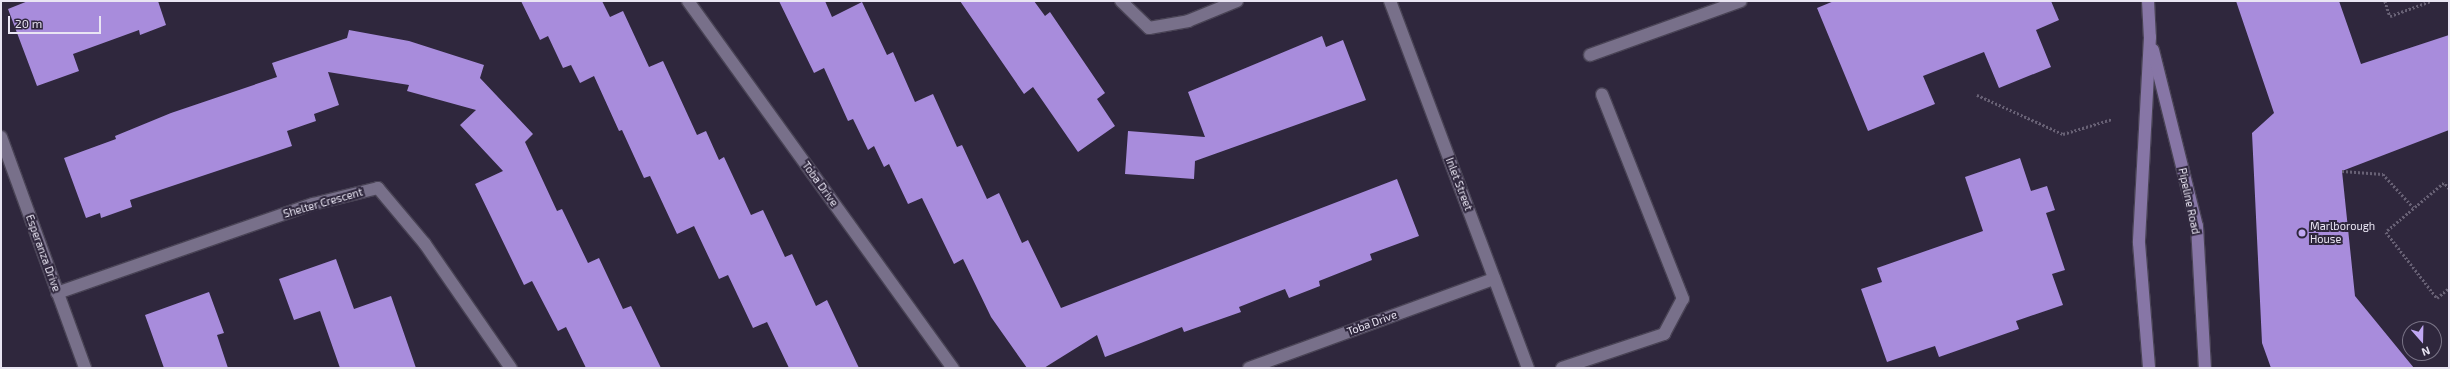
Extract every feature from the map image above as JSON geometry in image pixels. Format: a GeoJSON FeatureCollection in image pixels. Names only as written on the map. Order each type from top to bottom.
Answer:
{"type":"FeatureCollection","features":[{"type":"Feature","properties":{"kind":"main road","name":"Pipeline Road"},"geometry":{"type":"LineString","coordinates":[[2148,1],[2150,37],[2139,243],[2149,368]]}},
{"type":"Feature","properties":{"kind":"main road","name":"Pipeline Road"},"geometry":{"type":"LineString","coordinates":[[2150,37],[2197,226],[2205,368]]}},
{"type":"Feature","properties":{"kind":"street","name":"Toba Drive"},"geometry":{"type":"LineString","coordinates":[[688,1],[953,368]]}},
{"type":"Feature","properties":{"kind":"street"},"geometry":{"type":"LineString","coordinates":[[1121,1],[1149,28],[1188,21],[1237,1]]}},
{"type":"Feature","properties":{"kind":"street","name":"Inlet Street"},"geometry":{"type":"LineString","coordinates":[[1390,1],[1528,368]]}},
{"type":"Feature","properties":{"kind":"street"},"geometry":{"type":"LineString","coordinates":[[1590,55],[1741,1]]}},
{"type":"Feature","properties":{"kind":"street"},"geometry":{"type":"LineString","coordinates":[[1562,368],[1664,334],[1683,299],[1602,94]]}},
{"type":"Feature","properties":{"kind":"street","name":"Esperanza Drive"},"geometry":{"type":"LineString","coordinates":[[1,137],[85,368]]}},
{"type":"Feature","properties":{"kind":"street","name":"Shelter Crescent"},"geometry":{"type":"LineString","coordinates":[[57,293],[313,204],[378,188],[425,244],[512,368]]}},
{"type":"Feature","properties":{"kind":"street","name":"Toba Drive"},"geometry":{"type":"LineString","coordinates":[[1249,368],[1494,279]]}},
{"type":"Feature","properties":{"kind":"path"},"geometry":{"type":"LineString","coordinates":[[2385,1],[2390,16],[2431,1]]}},
{"type":"Feature","properties":{"kind":"path"},"geometry":{"type":"LineString","coordinates":[[1977,95],[2063,134],[2112,119]]}},
{"type":"Feature","properties":{"kind":"path"},"geometry":{"type":"LineString","coordinates":[[2342,171],[2384,174],[2413,207]]}},
{"type":"Feature","properties":{"kind":"path"},"geometry":{"type":"LineString","coordinates":[[2449,189],[2444,183],[2413,207],[2386,232],[2437,298],[2449,288]]}},
{"type":"Feature","properties":{"kind":"building"},"geometry":{"type":"Polygon","coordinates":[[[28,1],[158,1],[166,25],[140,35],[139,30],[73,54],[79,71],[37,86],[8,9],[28,1]]]}},
{"type":"Feature","properties":{"kind":"building"},"geometry":{"type":"Polygon","coordinates":[[[521,1],[602,1],[610,17],[623,11],[649,67],[663,61],[697,135],[706,131],[719,160],[724,157],[751,215],[763,210],[785,257],[792,254],[816,306],[827,300],[859,368],[789,368],[767,322],[753,328],[728,275],[719,279],[694,226],[677,234],[650,176],[644,178],[622,130],[619,131],[594,76],[580,83],[571,65],[563,68],[548,36],[540,40],[521,1]]]}},
{"type":"Feature","properties":{"kind":"building"},"geometry":{"type":"Polygon","coordinates":[[[779,1],[825,1],[832,17],[862,2],[887,55],[893,52],[915,102],[933,94],[957,147],[962,145],[987,199],[999,193],[1022,243],[1028,240],[1061,308],[1397,179],[1419,236],[1370,254],[1372,260],[1319,281],[1320,286],[1289,298],[1285,289],[1239,307],[1241,312],[1184,332],[1182,327],[1105,357],[1097,335],[1044,368],[1027,368],[991,317],[963,259],[954,264],[922,198],[908,204],[889,164],[884,167],[874,146],[868,150],[853,119],[848,121],[824,68],[814,73],[779,1]]]}},
{"type":"Feature","properties":{"kind":"building"},"geometry":{"type":"Polygon","coordinates":[[[960,1],[1034,1],[1045,16],[1050,12],[1105,93],[1097,99],[1115,126],[1078,152],[1033,87],[1024,94],[960,1]]]}},
{"type":"Feature","properties":{"kind":"building"},"geometry":{"type":"Polygon","coordinates":[[[1834,1],[2051,1],[2059,20],[2036,30],[2051,67],[1999,88],[1984,52],[1923,76],[1935,104],[1868,131],[1817,8],[1834,1]]]}},
{"type":"Feature","properties":{"kind":"building","name":"Marlborough House"},"geometry":{"type":"Polygon","coordinates":[[[2236,1],[2339,1],[2361,64],[2449,35],[2449,130],[2342,171],[2355,296],[2402,353],[2402,361],[2408,361],[2414,368],[2271,368],[2262,343],[2252,133],[2274,113],[2236,1]]]}},
{"type":"Feature","properties":{"kind":"building"},"geometry":{"type":"Polygon","coordinates":[[[349,30],[409,41],[484,65],[480,78],[533,134],[525,142],[557,211],[562,209],[588,263],[599,258],[623,309],[631,306],[661,368],[586,368],[566,327],[558,331],[532,281],[524,285],[475,184],[503,171],[460,125],[476,110],[407,91],[409,85],[328,72],[339,105],[314,114],[316,121],[287,131],[292,146],[130,200],[132,207],[101,218],[100,213],[86,218],[64,158],[116,139],[115,136],[171,113],[277,77],[272,63],[347,38],[349,30]]]}},
{"type":"Feature","properties":{"kind":"building"},"geometry":{"type":"Polygon","coordinates":[[[1322,36],[1326,47],[1343,40],[1366,100],[1195,161],[1194,179],[1125,174],[1128,131],[1205,137],[1188,92],[1322,36]]]}},
{"type":"Feature","properties":{"kind":"building"},"geometry":{"type":"Polygon","coordinates":[[[2020,158],[2031,191],[2047,186],[2055,210],[2046,213],[2065,270],[2052,274],[2063,305],[2016,321],[2019,329],[1939,357],[1935,346],[1887,362],[1861,289],[1882,282],[1877,268],[1983,231],[1965,177],[2020,158]]]}},
{"type":"Feature","properties":{"kind":"building"},"geometry":{"type":"Polygon","coordinates":[[[336,259],[354,309],[391,296],[416,368],[340,368],[320,311],[294,320],[279,279],[336,259]]]}},
{"type":"Feature","properties":{"kind":"building"},"geometry":{"type":"Polygon","coordinates":[[[209,292],[224,333],[217,335],[228,368],[164,368],[145,315],[209,292]]]}},
{"type":"Feature","properties":{"kind":"place","name":"Marlborough House"},"geometry":{"type":"Point","coordinates":[2302,233]}}]}
